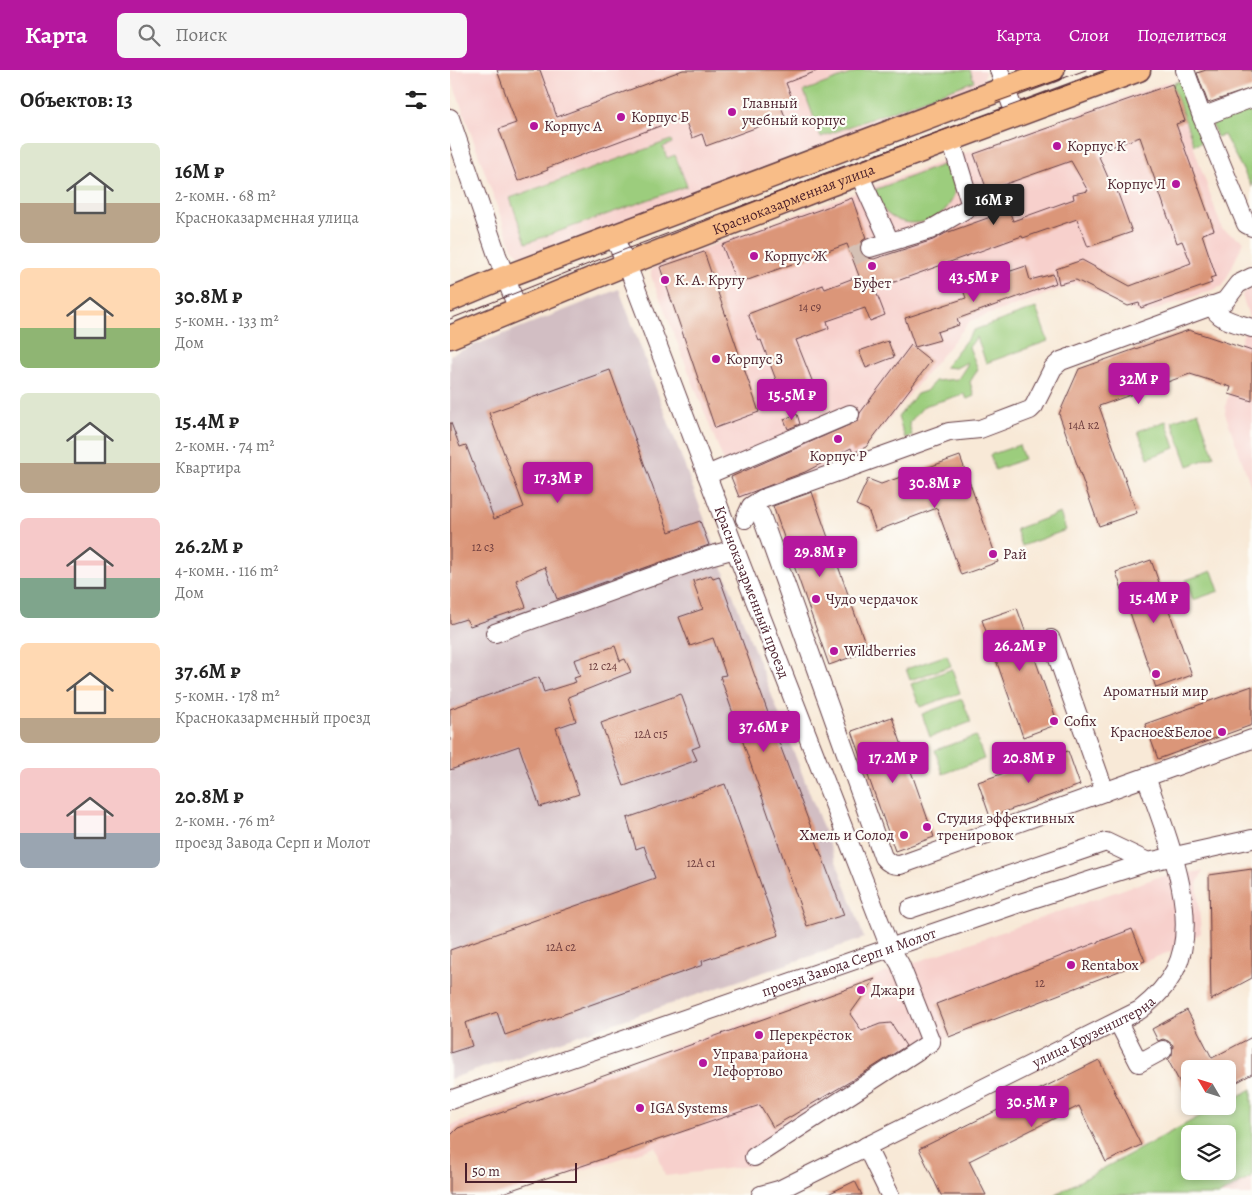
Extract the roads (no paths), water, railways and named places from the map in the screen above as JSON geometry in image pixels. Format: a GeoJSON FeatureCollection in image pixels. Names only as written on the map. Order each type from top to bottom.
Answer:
{"type":"FeatureCollection","features":[{"type":"Feature","properties":{"kind":"main road","name":"Красноказарменная улица"},"geometry":{"type":"LineString","coordinates":[[450,300],[614,237],[1002,79],[1052,70]]}},
{"type":"Feature","properties":{"kind":"main road","name":"Красноказарменная улица"},"geometry":{"type":"LineString","coordinates":[[450,337],[627,264],[859,174],[1139,70]]}},
{"type":"Feature","properties":{"kind":"street"},"geometry":{"type":"LineString","coordinates":[[1186,70],[1202,117],[1246,224],[1252,227]]}},
{"type":"Feature","properties":{"kind":"street"},"geometry":{"type":"LineString","coordinates":[[1002,79],[1016,117]]}},
{"type":"Feature","properties":{"kind":"street"},"geometry":{"type":"LineString","coordinates":[[1202,117],[1252,98]]}},
{"type":"Feature","properties":{"kind":"street"},"geometry":{"type":"LineString","coordinates":[[450,118],[518,310]]}},
{"type":"Feature","properties":{"kind":"street"},"geometry":{"type":"LineString","coordinates":[[870,248],[930,230],[971,206],[951,140]]}},
{"type":"Feature","properties":{"kind":"street"},"geometry":{"type":"LineString","coordinates":[[859,174],[890,242]]}},
{"type":"Feature","properties":{"kind":"street","name":"Красноказарменный проезд"},"geometry":{"type":"LineString","coordinates":[[614,237],[627,264],[890,948],[900,964],[931,1042],[754,1157]]}},
{"type":"Feature","properties":{"kind":"street"},"geometry":{"type":"LineString","coordinates":[[1252,276],[1238,284],[1225,301],[1061,361],[1053,368],[1034,406],[1028,412],[980,429],[950,432],[762,499],[751,506],[761,516],[838,710],[883,857],[894,865],[900,865],[1146,777],[1171,761],[1252,739]]}},
{"type":"Feature","properties":{"kind":"street"},"geometry":{"type":"LineString","coordinates":[[1212,305],[1220,317],[1252,328]]}},
{"type":"Feature","properties":{"kind":"street"},"geometry":{"type":"LineString","coordinates":[[707,475],[850,414]]}},
{"type":"Feature","properties":{"kind":"street"},"geometry":{"type":"LineString","coordinates":[[726,524],[761,516]]}},
{"type":"Feature","properties":{"kind":"street"},"geometry":{"type":"LineString","coordinates":[[495,633],[709,556],[735,549]]}},
{"type":"Feature","properties":{"kind":"street"},"geometry":{"type":"LineString","coordinates":[[1051,639],[1105,792]]}},
{"type":"Feature","properties":{"kind":"street","name":"улица Крузенштерна"},"geometry":{"type":"LineString","coordinates":[[761,1195],[779,1190],[1118,1022],[1140,1010],[1151,1001],[1168,982],[1176,968],[1184,943],[1184,911],[1174,855],[1146,777]]}},
{"type":"Feature","properties":{"kind":"street","name":"проезд Завода Серп и Молот"},"geometry":{"type":"LineString","coordinates":[[450,1100],[1017,904],[1148,862],[1252,838]]}},
{"type":"Feature","properties":{"kind":"street"},"geometry":{"type":"LineString","coordinates":[[910,909],[1106,842],[1148,862]]}},
{"type":"Feature","properties":{"kind":"street"},"geometry":{"type":"LineString","coordinates":[[1118,1022],[1139,1063],[1163,1050]]}},
{"type":"Feature","properties":{"kind":"street"},"geometry":{"type":"LineString","coordinates":[[866,1146],[890,1195]]}},
{"type":"Feature","properties":{"kind":"tunnel"},"geometry":{"type":"LineString","coordinates":[[852,257],[870,248]]}},
{"type":"Feature","properties":{"kind":"tram line"},"geometry":{"type":"LineString","coordinates":[[996,102],[1086,70]]}},
{"type":"Feature","properties":{"kind":"tram line"},"geometry":{"type":"LineString","coordinates":[[450,319],[820,175],[1109,70]]}},
{"type":"Feature","properties":{"kind":"place","name":"Главный учебный корпус"},"geometry":{"type":"Point","coordinates":[732,112]}},
{"type":"Feature","properties":{"kind":"place","name":"Корпус Б"},"geometry":{"type":"Point","coordinates":[621,117]}},
{"type":"Feature","properties":{"kind":"place","name":"Корпус А"},"geometry":{"type":"Point","coordinates":[534,126]}},
{"type":"Feature","properties":{"kind":"place","name":"Корпус К"},"geometry":{"type":"Point","coordinates":[1057,146]}},
{"type":"Feature","properties":{"kind":"place","name":"Корпус Л"},"geometry":{"type":"Point","coordinates":[1176,184]}},
{"type":"Feature","properties":{"kind":"place","name":"Корпус Ж"},"geometry":{"type":"Point","coordinates":[754,256]}},
{"type":"Feature","properties":{"kind":"place","name":"Буфет"},"geometry":{"type":"Point","coordinates":[872,266]}},
{"type":"Feature","properties":{"kind":"place","name":"К. А. Кругу"},"geometry":{"type":"Point","coordinates":[665,280]}},
{"type":"Feature","properties":{"kind":"place","name":"Корпус З"},"geometry":{"type":"Point","coordinates":[716,359]}},
{"type":"Feature","properties":{"kind":"place","name":"Корпус Р"},"geometry":{"type":"Point","coordinates":[838,439]}},
{"type":"Feature","properties":{"kind":"place","name":"Рай"},"geometry":{"type":"Point","coordinates":[993,554]}},
{"type":"Feature","properties":{"kind":"place","name":"Чудо чердачок"},"geometry":{"type":"Point","coordinates":[816,599]}},
{"type":"Feature","properties":{"kind":"place","name":"Wildberries"},"geometry":{"type":"Point","coordinates":[834,651]}},
{"type":"Feature","properties":{"kind":"place","name":"Ароматный мир"},"geometry":{"type":"Point","coordinates":[1156,674]}},
{"type":"Feature","properties":{"kind":"place","name":"Cofix"},"geometry":{"type":"Point","coordinates":[1054,721]}},
{"type":"Feature","properties":{"kind":"place","name":"Красное&Белое"},"geometry":{"type":"Point","coordinates":[1222,732]}},
{"type":"Feature","properties":{"kind":"place","name":"Студия эффективных тренировок"},"geometry":{"type":"Point","coordinates":[927,827]}},
{"type":"Feature","properties":{"kind":"place","name":"Хмель и Солод"},"geometry":{"type":"Point","coordinates":[904,835]}},
{"type":"Feature","properties":{"kind":"place","name":"Rentabox"},"geometry":{"type":"Point","coordinates":[1071,965]}},
{"type":"Feature","properties":{"kind":"place","name":"Джари"},"geometry":{"type":"Point","coordinates":[861,990]}},
{"type":"Feature","properties":{"kind":"place","name":"Перекрёсток"},"geometry":{"type":"Point","coordinates":[759,1035]}},
{"type":"Feature","properties":{"kind":"place","name":"Управа района Лефортово"},"geometry":{"type":"Point","coordinates":[703,1063]}},
{"type":"Feature","properties":{"kind":"place","name":"IGA Systems"},"geometry":{"type":"Point","coordinates":[640,1108]}}]}
